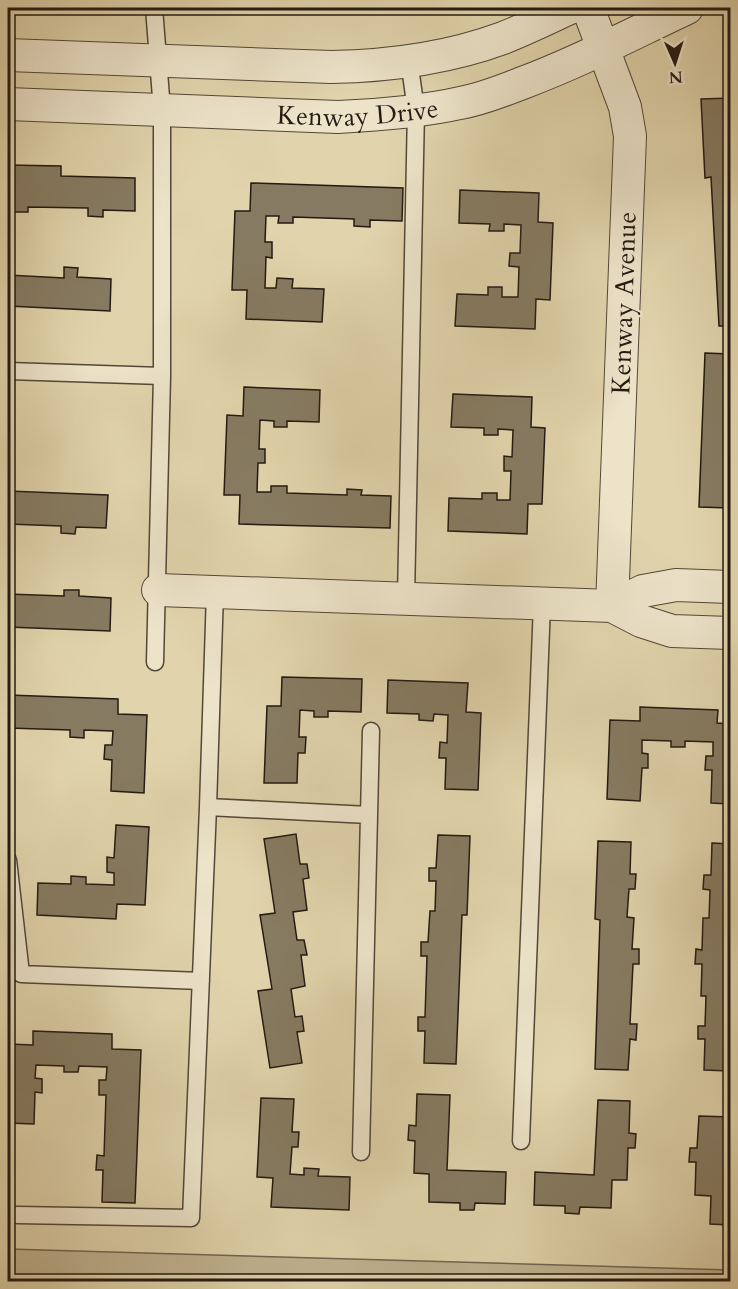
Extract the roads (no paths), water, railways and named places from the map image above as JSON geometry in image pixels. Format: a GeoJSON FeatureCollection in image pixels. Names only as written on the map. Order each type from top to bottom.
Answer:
{"type":"FeatureCollection","features":[{"type":"Feature","properties":{"kind":"street","name":"Kenway Drive"},"geometry":{"type":"LineString","coordinates":[[8,55],[366,67],[440,56],[502,38],[570,8]]}},
{"type":"Feature","properties":{"kind":"street","name":"Kenway Avenue"},"geometry":{"type":"LineString","coordinates":[[588,8],[625,107],[630,136],[612,606]]}},
{"type":"Feature","properties":{"kind":"street","name":"Kenway Drive"},"geometry":{"type":"LineString","coordinates":[[8,104],[338,117],[376,116],[461,103],[496,93],[551,72],[687,8]]}},
{"type":"Feature","properties":{"kind":"street"},"geometry":{"type":"LineString","coordinates":[[612,606],[643,591],[676,585],[730,586]]}},
{"type":"Feature","properties":{"kind":"street"},"geometry":{"type":"LineString","coordinates":[[158,590],[612,606],[641,621],[672,631],[730,633]]}},
{"type":"Feature","properties":{"kind":"lane"},"geometry":{"type":"LineString","coordinates":[[154,8],[162,110],[162,376],[155,662]]}},
{"type":"Feature","properties":{"kind":"lane"},"geometry":{"type":"LineString","coordinates":[[406,598],[416,110],[410,60]]}},
{"type":"Feature","properties":{"kind":"lane"},"geometry":{"type":"LineString","coordinates":[[8,370],[162,376]]}},
{"type":"Feature","properties":{"kind":"lane"},"geometry":{"type":"LineString","coordinates":[[17,1215],[191,1218],[215,592]]}},
{"type":"Feature","properties":{"kind":"lane"},"geometry":{"type":"LineString","coordinates":[[521,1141],[542,604]]}},
{"type":"Feature","properties":{"kind":"lane"},"geometry":{"type":"LineString","coordinates":[[361,1152],[371,731]]}},
{"type":"Feature","properties":{"kind":"lane"},"geometry":{"type":"LineString","coordinates":[[208,807],[369,815]]}},
{"type":"Feature","properties":{"kind":"lane"},"geometry":{"type":"LineString","coordinates":[[8,860],[21,974],[201,981]]}}]}
